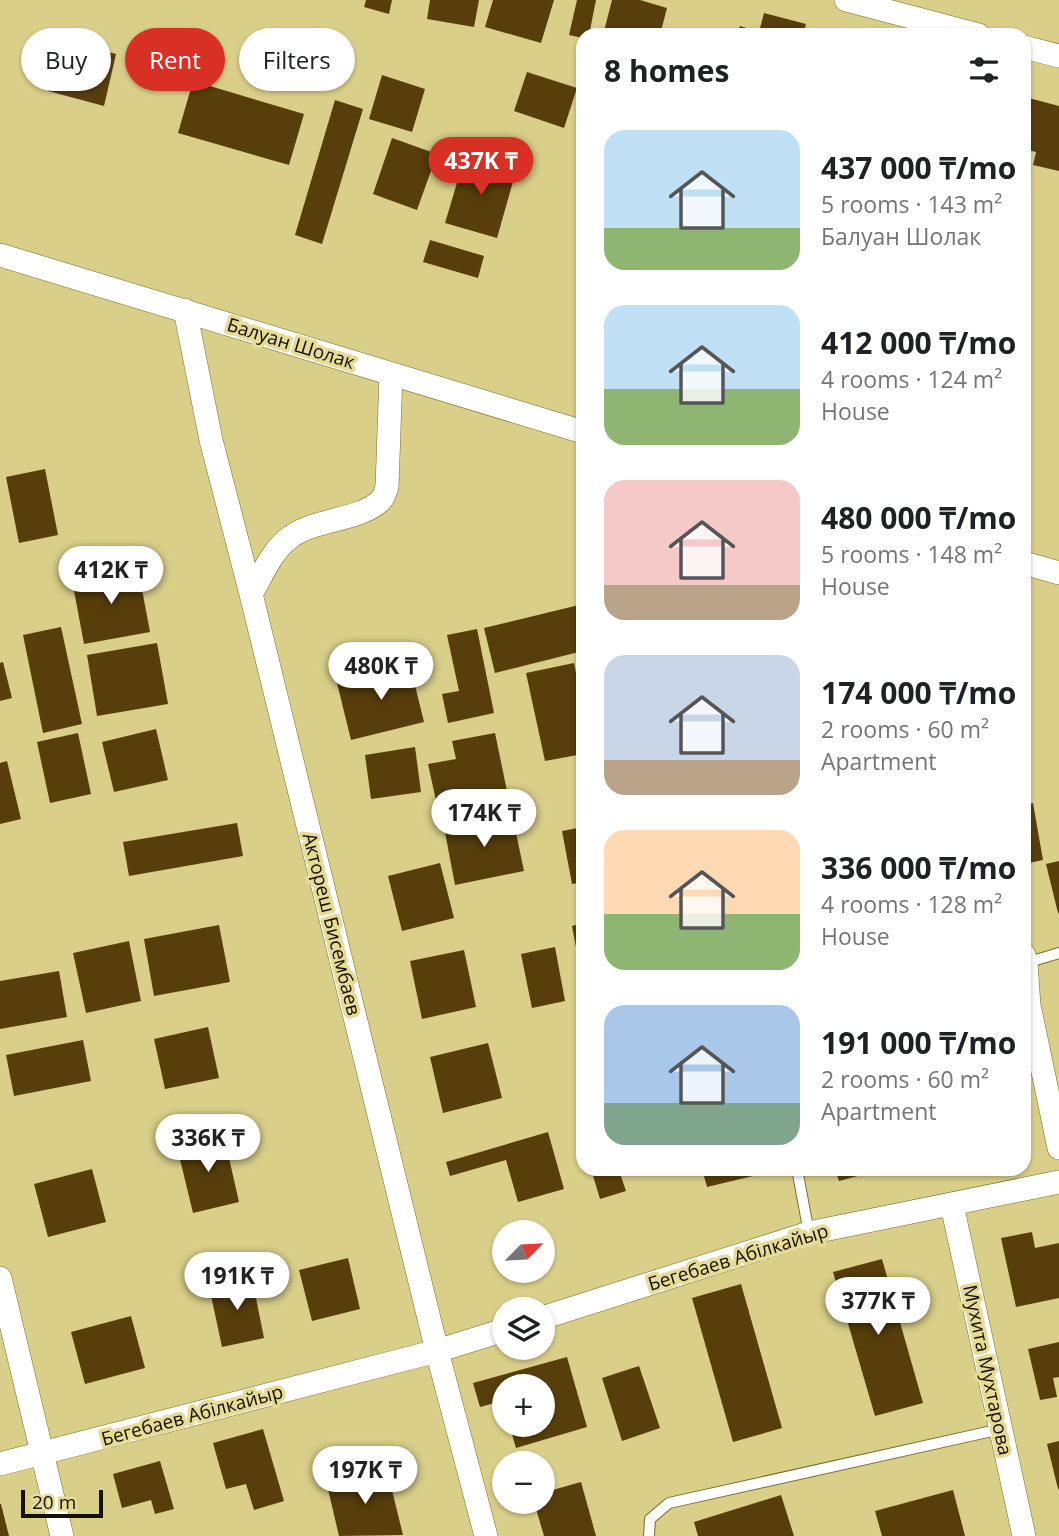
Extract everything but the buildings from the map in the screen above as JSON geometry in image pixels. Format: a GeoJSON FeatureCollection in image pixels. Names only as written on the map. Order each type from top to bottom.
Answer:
{"type":"FeatureCollection","features":[{"type":"Feature","properties":{"kind":"street"},"geometry":{"type":"LineString","coordinates":[[846,0],[952,28]]}},
{"type":"Feature","properties":{"kind":"street"},"geometry":{"type":"LineString","coordinates":[[1031,49],[1059,56]]}},
{"type":"Feature","properties":{"kind":"street","name":"Балуан Шолак"},"geometry":{"type":"LineString","coordinates":[[0,255],[576,430]]}},
{"type":"Feature","properties":{"kind":"street","name":"Актореш Бисембаев"},"geometry":{"type":"LineString","coordinates":[[184,310],[211,440],[437,1351],[486,1536]]}},
{"type":"Feature","properties":{"kind":"street"},"geometry":{"type":"LineString","coordinates":[[251,594],[275,553],[287,539],[300,531],[372,507],[383,499],[387,487],[391,374]]}},
{"type":"Feature","properties":{"kind":"street"},"geometry":{"type":"LineString","coordinates":[[1031,565],[1059,573]]}},
{"type":"Feature","properties":{"kind":"street"},"geometry":{"type":"LineString","coordinates":[[1031,1027],[1059,1148]]}},
{"type":"Feature","properties":{"kind":"street","name":"Бегебаев Абілкайыр"},"geometry":{"type":"LineString","coordinates":[[555,1314],[809,1233],[1059,1182]]}},
{"type":"Feature","properties":{"kind":"street","name":"Мухита Мухтарова"},"geometry":{"type":"LineString","coordinates":[[952,1205],[1024,1536]]}},
{"type":"Feature","properties":{"kind":"street"},"geometry":{"type":"LineString","coordinates":[[0,1278],[62,1536]]}},
{"type":"Feature","properties":{"kind":"street","name":"Бегебаев Абілкайыр"},"geometry":{"type":"LineString","coordinates":[[0,1464],[437,1351],[492,1334]]}},
{"type":"Feature","properties":{"kind":"lane"},"geometry":{"type":"LineString","coordinates":[[1031,958],[1059,953]]}},
{"type":"Feature","properties":{"kind":"lane"},"geometry":{"type":"LineString","coordinates":[[798,1176],[809,1233]]}},
{"type":"Feature","properties":{"kind":"lane"},"geometry":{"type":"LineString","coordinates":[[649,1536],[650,1519],[669,1503],[1001,1429]]}}]}
